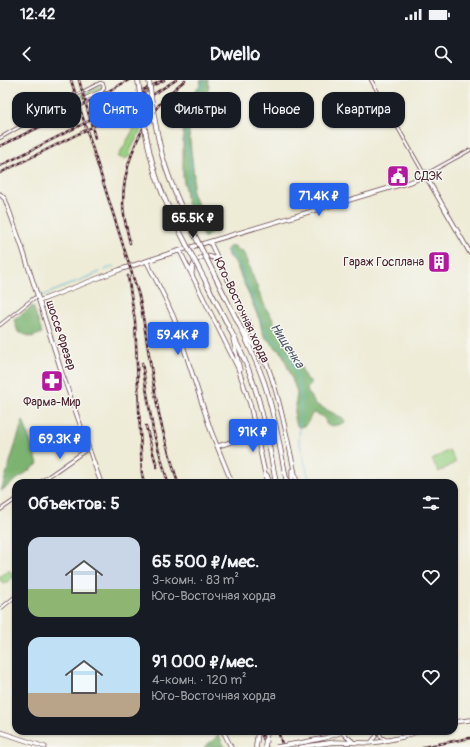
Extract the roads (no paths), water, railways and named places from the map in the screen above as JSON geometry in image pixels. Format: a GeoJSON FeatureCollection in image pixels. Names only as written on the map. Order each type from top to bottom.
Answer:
{"type":"FeatureCollection","features":[{"type":"Feature","properties":{"kind":"main road","name":"Юго-Восточная хорда"},"geometry":{"type":"LineString","coordinates":[[138,80],[147,141],[160,186],[168,206],[233,336],[255,387],[275,479]]}},
{"type":"Feature","properties":{"kind":"main road","name":"Юго-Восточная хорда"},"geometry":{"type":"LineString","coordinates":[[149,80],[154,118],[170,180],[178,200],[250,347],[264,383],[286,479]]}},
{"type":"Feature","properties":{"kind":"main road"},"geometry":{"type":"LineString","coordinates":[[256,747],[258,735]]}},
{"type":"Feature","properties":{"kind":"main road"},"geometry":{"type":"LineString","coordinates":[[265,747],[266,735]]}},
{"type":"Feature","properties":{"kind":"street"},"geometry":{"type":"LineString","coordinates":[[371,80],[423,172],[421,175],[422,177]]}},
{"type":"Feature","properties":{"kind":"street"},"geometry":{"type":"LineString","coordinates":[[81,93],[100,83],[103,84],[104,87],[102,90],[86,98]]}},
{"type":"Feature","properties":{"kind":"street"},"geometry":{"type":"LineString","coordinates":[[0,138],[19,128]]}},
{"type":"Feature","properties":{"kind":"street"},"geometry":{"type":"LineString","coordinates":[[423,172],[428,173],[470,150]]}},
{"type":"Feature","properties":{"kind":"street"},"geometry":{"type":"LineString","coordinates":[[428,173],[427,178],[470,253]]}},
{"type":"Feature","properties":{"kind":"street"},"geometry":{"type":"LineString","coordinates":[[0,325],[34,298],[39,299],[119,270],[422,177],[427,178]]}},
{"type":"Feature","properties":{"kind":"street","name":"шоссе Фрезер"},"geometry":{"type":"LineString","coordinates":[[0,194],[3,196],[5,201],[39,299],[62,373],[100,479]]}},
{"type":"Feature","properties":{"kind":"street"},"geometry":{"type":"LineString","coordinates":[[210,242],[270,371],[277,394],[296,479]]}},
{"type":"Feature","properties":{"kind":"street"},"geometry":{"type":"LineString","coordinates":[[180,251],[238,368],[250,404],[266,479]]}},
{"type":"Feature","properties":{"kind":"street"},"geometry":{"type":"LineString","coordinates":[[194,278],[192,268],[196,261],[201,258],[206,256],[211,257],[218,260],[221,265]]}},
{"type":"Feature","properties":{"kind":"street"},"geometry":{"type":"LineString","coordinates":[[147,262],[174,318],[211,431],[230,479]]}},
{"type":"Feature","properties":{"kind":"street"},"geometry":{"type":"LineString","coordinates":[[236,318],[270,371]]}},
{"type":"Feature","properties":{"kind":"street"},"geometry":{"type":"LineString","coordinates":[[233,336],[243,382]]}},
{"type":"Feature","properties":{"kind":"street"},"geometry":{"type":"LineString","coordinates":[[218,446],[257,434]]}},
{"type":"Feature","properties":{"kind":"street"},"geometry":{"type":"LineString","coordinates":[[45,479],[89,448]]}},
{"type":"Feature","properties":{"kind":"street"},"geometry":{"type":"LineString","coordinates":[[292,461],[292,479]]}},
{"type":"Feature","properties":{"kind":"street"},"geometry":{"type":"LineString","coordinates":[[264,468],[268,479]]}},
{"type":"Feature","properties":{"kind":"street"},"geometry":{"type":"LineString","coordinates":[[0,510],[12,502]]}},
{"type":"Feature","properties":{"kind":"street"},"geometry":{"type":"LineString","coordinates":[[0,609],[12,599]]}},
{"type":"Feature","properties":{"kind":"street"},"geometry":{"type":"LineString","coordinates":[[458,722],[470,720]]}},
{"type":"Feature","properties":{"kind":"street"},"geometry":{"type":"LineString","coordinates":[[0,732],[45,747]]}},
{"type":"Feature","properties":{"kind":"street"},"geometry":{"type":"LineString","coordinates":[[225,735],[231,747]]}},
{"type":"Feature","properties":{"kind":"street"},"geometry":{"type":"LineString","coordinates":[[300,747],[333,735]]}},
{"type":"Feature","properties":{"kind":"street"},"geometry":{"type":"LineString","coordinates":[[347,735],[354,742]]}},
{"type":"Feature","properties":{"kind":"street"},"geometry":{"type":"LineString","coordinates":[[369,743],[372,742],[376,735]]}},
{"type":"Feature","properties":{"kind":"street"},"geometry":{"type":"LineString","coordinates":[[380,735],[385,740],[389,741]]}},
{"type":"Feature","properties":{"kind":"street"},"geometry":{"type":"LineString","coordinates":[[276,747],[335,742],[369,743],[389,741],[408,735]]}},
{"type":"Feature","properties":{"kind":"waterway","name":"Нищенка"},"geometry":{"type":"LineString","coordinates":[[204,224],[191,203],[188,185],[191,164],[186,142],[186,111],[187,104],[201,91],[205,80]]}},
{"type":"Feature","properties":{"kind":"waterway","name":"Нищенка"},"geometry":{"type":"LineString","coordinates":[[227,249],[239,263],[269,336],[282,347],[290,359],[297,375],[301,397],[299,440],[309,479]]}},
{"type":"Feature","properties":{"kind":"waterway"},"geometry":{"type":"LineString","coordinates":[[105,270],[114,266]]}},
{"type":"Feature","properties":{"kind":"waterway"},"geometry":{"type":"LineString","coordinates":[[42,296],[100,272]]}},
{"type":"Feature","properties":{"kind":"tunnel"},"geometry":{"type":"LineString","coordinates":[[81,101],[86,98]]}},
{"type":"Feature","properties":{"kind":"railway"},"geometry":{"type":"LineString","coordinates":[[71,80],[139,296],[159,414],[177,479]]}},
{"type":"Feature","properties":{"kind":"railway"},"geometry":{"type":"LineString","coordinates":[[79,80],[95,138]]}},
{"type":"Feature","properties":{"kind":"railway"},"geometry":{"type":"LineString","coordinates":[[0,146],[56,119],[129,80]]}},
{"type":"Feature","properties":{"kind":"railway"},"geometry":{"type":"LineString","coordinates":[[141,91],[164,80]]}},
{"type":"Feature","properties":{"kind":"railway"},"geometry":{"type":"LineString","coordinates":[[0,173],[138,104],[176,80]]}},
{"type":"Feature","properties":{"kind":"railway"},"geometry":{"type":"LineString","coordinates":[[130,243],[124,218],[123,203],[126,177],[133,152],[150,116],[164,99],[185,80]]}},
{"type":"Feature","properties":{"kind":"railway"},"geometry":{"type":"LineString","coordinates":[[0,166],[148,91]]}},
{"type":"Feature","properties":{"kind":"railway"},"geometry":{"type":"LineString","coordinates":[[128,276],[135,321],[143,479]]}},
{"type":"Feature","properties":{"kind":"railway"},"geometry":{"type":"LineString","coordinates":[[142,363],[153,430],[167,479]]}},
{"type":"Feature","properties":{"kind":"railway"},"geometry":{"type":"LineString","coordinates":[[146,426],[157,467]]}},
{"type":"Feature","properties":{"kind":"railway"},"geometry":{"type":"LineString","coordinates":[[262,735],[267,747]]}},
{"type":"Feature","properties":{"kind":"railway"},"geometry":{"type":"LineString","coordinates":[[279,735],[283,747]]}},
{"type":"Feature","properties":{"kind":"railway"},"geometry":{"type":"LineString","coordinates":[[423,747],[470,738]]}},
{"type":"Feature","properties":{"kind":"place","name":"СДЭК"},"geometry":{"type":"Point","coordinates":[398,176]}},
{"type":"Feature","properties":{"kind":"place","name":"Гараж Госплана"},"geometry":{"type":"Point","coordinates":[439,262]}},
{"type":"Feature","properties":{"kind":"place","name":"Фарма-Мир"},"geometry":{"type":"Point","coordinates":[52,381]}}]}
